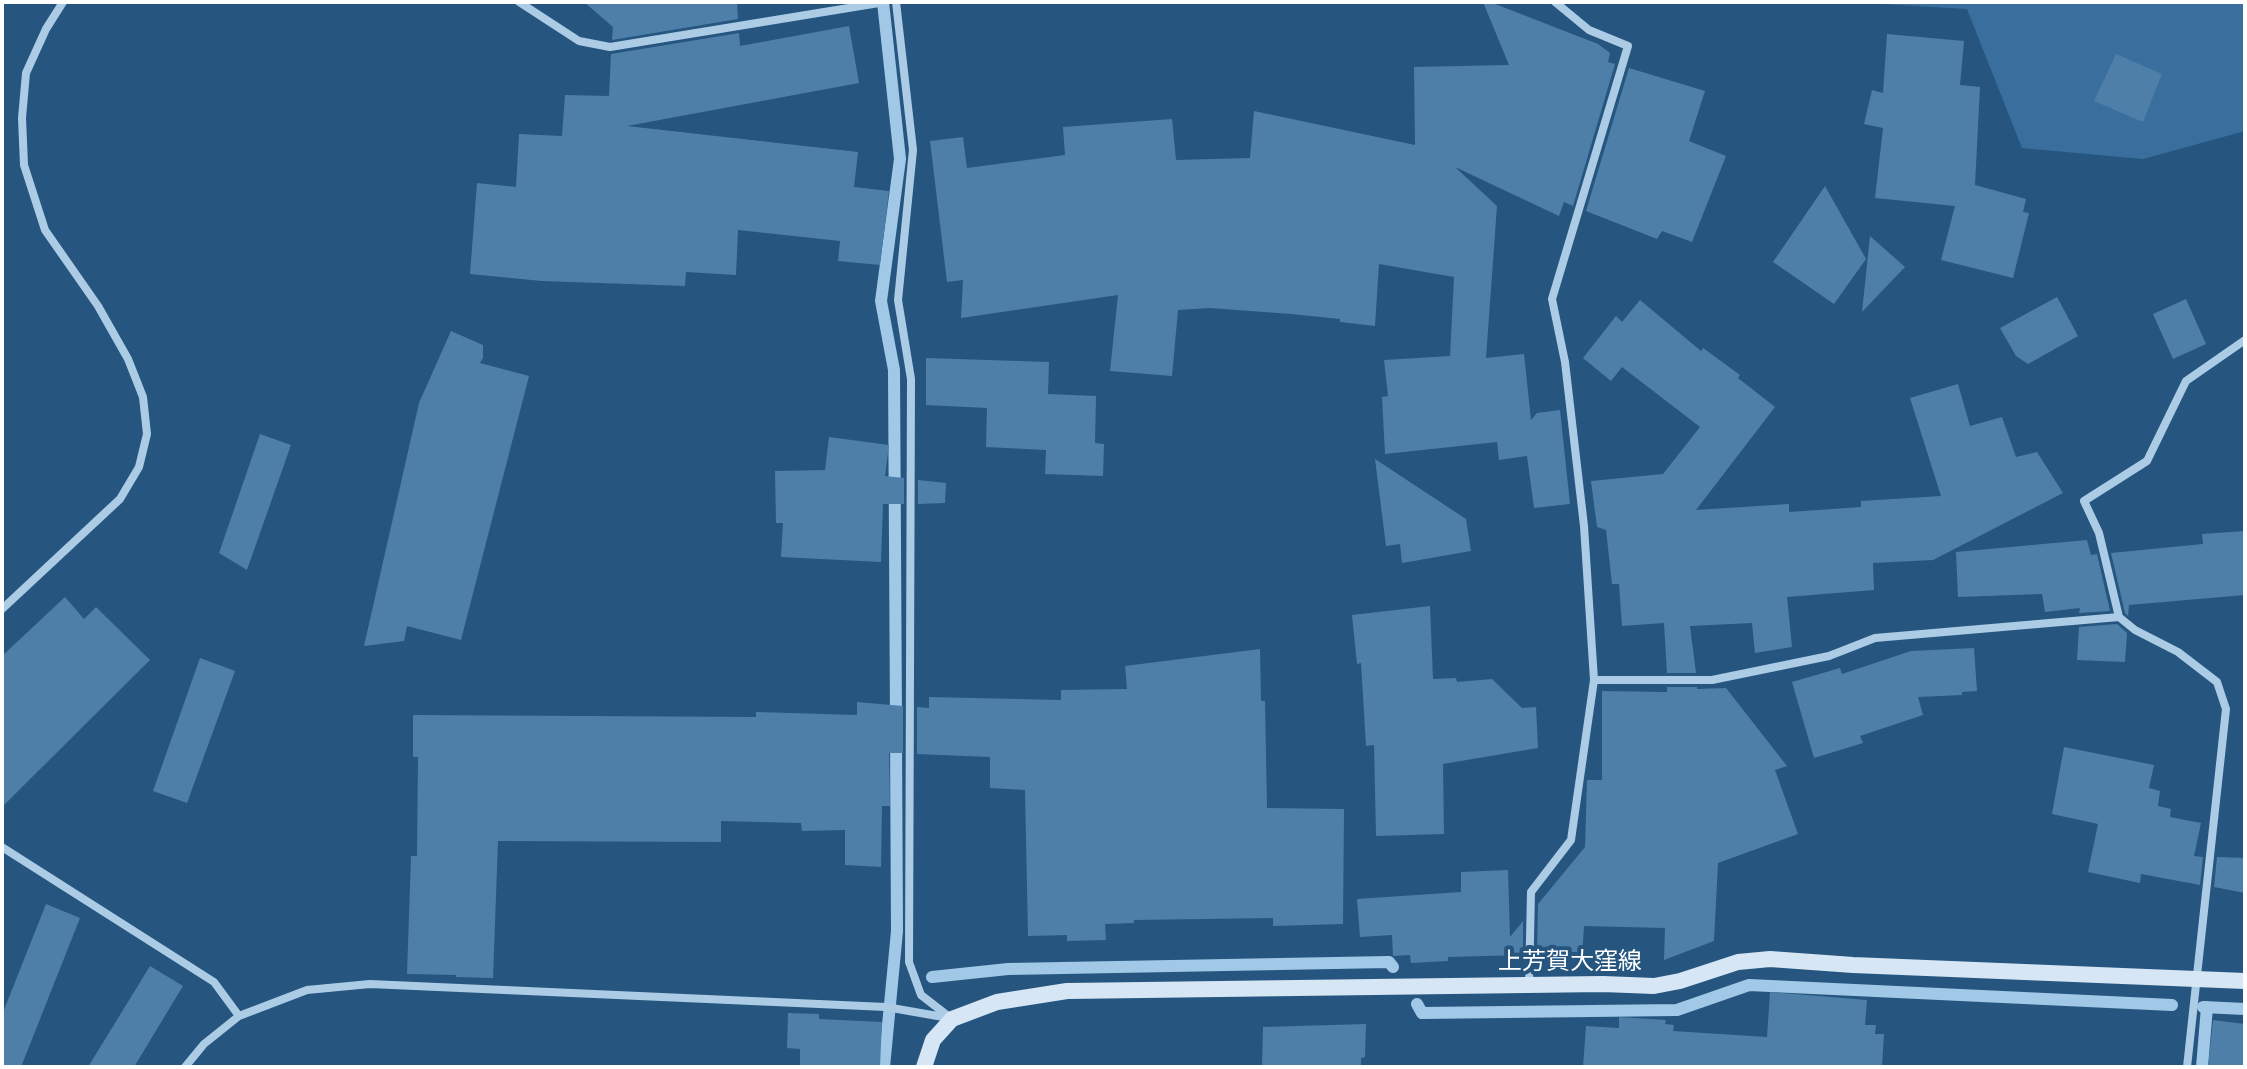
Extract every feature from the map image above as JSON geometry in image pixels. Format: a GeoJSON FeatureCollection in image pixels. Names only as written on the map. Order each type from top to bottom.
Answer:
{"type":"FeatureCollection","features":[{"type":"Feature","properties":{"kind":"main road","name":"上芳賀大窪線"},"geometry":{"type":"LineString","coordinates":[[952,1019],[997,1002],[1067,991],[1654,986],[1738,962],[1770,959],[2245,981]]}},
{"type":"Feature","properties":{"kind":"main road"},"geometry":{"type":"LineString","coordinates":[[924,1067],[933,1040],[952,1019]]}},
{"type":"Feature","properties":{"kind":"street"},"geometry":{"type":"LineString","coordinates":[[2,609],[120,499],[139,467],[147,434],[143,397],[128,359],[98,306],[45,230],[24,165],[22,118],[26,73],[46,29],[63,2]]}},
{"type":"Feature","properties":{"kind":"street"},"geometry":{"type":"LineString","coordinates":[[519,2],[579,41],[610,47],[885,2]]}},
{"type":"Feature","properties":{"kind":"street"},"geometry":{"type":"LineString","coordinates":[[896,2],[913,150],[898,300],[911,379],[909,962],[921,995],[952,1019]]}},
{"type":"Feature","properties":{"kind":"street"},"geometry":{"type":"LineString","coordinates":[[1529,985],[1531,892],[1571,840],[1594,680],[1583,511],[1565,362],[1552,299],[1628,46],[1589,30],[1555,2]]}},
{"type":"Feature","properties":{"kind":"street"},"geometry":{"type":"LineString","coordinates":[[2187,1067],[2226,709],[2217,682],[2178,652],[2135,630],[2119,617],[2099,533],[2084,501],[2147,461],[2186,381],[2245,340]]}},
{"type":"Feature","properties":{"kind":"street"},"geometry":{"type":"LineString","coordinates":[[1594,680],[1712,680],[1829,656],[1875,638],[2119,617]]}},
{"type":"Feature","properties":{"kind":"street"},"geometry":{"type":"LineString","coordinates":[[2,847],[214,982],[239,1016]]}},
{"type":"Feature","properties":{"kind":"street"},"geometry":{"type":"LineString","coordinates":[[185,1067],[204,1044],[239,1016],[307,990],[370,984],[886,1007],[952,1019]]}},
{"type":"Feature","properties":{"kind":"shaded area"},"geometry":{"type":"Polygon","coordinates":[[[1850,2],[2245,2],[2245,131],[2143,159],[2022,148],[1967,9],[1850,2]]]}},
{"type":"Feature","properties":{"kind":"building"},"geometry":{"type":"Polygon","coordinates":[[[584,2],[737,2],[738,19],[612,40],[613,27],[584,2]]]}},
{"type":"Feature","properties":{"kind":"building"},"geometry":{"type":"Polygon","coordinates":[[[1483,2],[1490,2],[1598,44],[1610,53],[1608,62],[1615,64],[1573,206],[1564,202],[1559,216],[1455,167],[1497,206],[1486,358],[1524,354],[1531,420],[1537,413],[1560,410],[1570,504],[1534,508],[1527,456],[1499,460],[1497,442],[1385,454],[1382,397],[1388,396],[1384,360],[1450,356],[1454,277],[1379,264],[1375,326],[1291,314],[1210,308],[1178,310],[1172,376],[1110,371],[1118,295],[961,318],[963,280],[947,282],[930,141],[963,137],[967,168],[1065,155],[1063,127],[1172,119],[1176,160],[1250,158],[1254,111],[1415,145],[1414,67],[1509,65],[1483,2]]]}},
{"type":"Feature","properties":{"kind":"building"},"geometry":{"type":"Polygon","coordinates":[[[849,26],[859,83],[627,126],[858,152],[854,187],[889,191],[880,265],[838,261],[840,241],[738,230],[736,275],[686,272],[685,286],[542,281],[470,274],[477,183],[516,187],[519,134],[562,136],[565,95],[609,96],[611,54],[739,33],[740,46],[849,26]]]}},
{"type":"Feature","properties":{"kind":"building"},"geometry":{"type":"Polygon","coordinates":[[[1887,34],[1964,41],[1960,85],[1980,87],[1975,185],[2026,199],[2023,212],[2029,213],[2013,278],[1941,260],[1955,206],[1875,198],[1883,128],[1864,124],[1872,90],[1883,93],[1887,34]]]}},
{"type":"Feature","properties":{"kind":"building"},"geometry":{"type":"Polygon","coordinates":[[[2116,54],[2162,74],[2143,122],[2094,101],[2116,54]]]}},
{"type":"Feature","properties":{"kind":"building"},"geometry":{"type":"Polygon","coordinates":[[[1629,68],[1705,91],[1689,141],[1726,156],[1692,242],[1662,231],[1657,239],[1586,211],[1629,68]]]}},
{"type":"Feature","properties":{"kind":"building"},"geometry":{"type":"Polygon","coordinates":[[[1825,186],[1866,259],[1834,304],[1773,262],[1825,186]]]}},
{"type":"Feature","properties":{"kind":"building"},"geometry":{"type":"Polygon","coordinates":[[[1870,236],[1905,267],[1862,312],[1870,236]]]}},
{"type":"Feature","properties":{"kind":"building"},"geometry":{"type":"Polygon","coordinates":[[[2057,297],[2078,336],[2028,364],[2016,356],[2000,328],[2057,297]]]}},
{"type":"Feature","properties":{"kind":"building"},"geometry":{"type":"Polygon","coordinates":[[[2186,299],[2206,344],[2173,359],[2153,314],[2186,299]]]}},
{"type":"Feature","properties":{"kind":"building"},"geometry":{"type":"Polygon","coordinates":[[[1640,300],[1701,351],[1703,348],[1740,375],[1738,378],[1775,407],[1696,510],[1789,504],[1789,512],[1861,507],[1861,501],[1941,496],[1910,398],[1958,384],[1970,426],[2002,417],[2016,457],[2037,452],[2063,493],[1933,560],[1873,563],[1874,590],[1787,597],[1792,647],[1755,653],[1752,623],[1690,626],[1696,673],[1667,673],[1664,623],[1622,626],[1619,584],[1612,584],[1606,530],[1597,527],[1591,481],[1663,474],[1700,427],[1622,367],[1611,381],[1583,358],[1616,316],[1622,322],[1640,300]]]}},
{"type":"Feature","properties":{"kind":"building"},"geometry":{"type":"Polygon","coordinates":[[[451,331],[483,345],[480,363],[529,376],[461,640],[407,626],[404,641],[364,646],[419,403],[451,331]]]}},
{"type":"Feature","properties":{"kind":"building"},"geometry":{"type":"Polygon","coordinates":[[[926,358],[1049,362],[1048,394],[1096,396],[1095,443],[1104,444],[1103,476],[1045,474],[1046,450],[986,447],[987,408],[926,405],[926,358]]]}},
{"type":"Feature","properties":{"kind":"building"},"geometry":{"type":"Polygon","coordinates":[[[260,434],[291,445],[247,570],[219,553],[260,434]]]}},
{"type":"Feature","properties":{"kind":"building"},"geometry":{"type":"Polygon","coordinates":[[[829,437],[889,445],[885,476],[904,478],[904,504],[883,504],[881,562],[781,557],[783,523],[776,523],[775,471],[825,470],[829,437]]]}},
{"type":"Feature","properties":{"kind":"building"},"geometry":{"type":"Polygon","coordinates":[[[1375,459],[1466,519],[1471,551],[1402,563],[1400,544],[1386,546],[1375,459]]]}},
{"type":"Feature","properties":{"kind":"building"},"geometry":{"type":"Polygon","coordinates":[[[918,480],[946,483],[945,503],[918,504],[918,480]]]}},
{"type":"Feature","properties":{"kind":"building"},"geometry":{"type":"Polygon","coordinates":[[[2245,531],[2245,595],[2129,605],[2128,616],[2125,613],[2111,553],[2203,544],[2202,534],[2245,531]]]}},
{"type":"Feature","properties":{"kind":"building"},"geometry":{"type":"Polygon","coordinates":[[[2087,540],[2091,555],[2097,554],[2110,611],[2079,613],[2080,608],[2045,612],[2042,594],[1958,597],[1956,552],[2087,540]]]}},
{"type":"Feature","properties":{"kind":"building"},"geometry":{"type":"Polygon","coordinates":[[[65,597],[84,619],[96,607],[150,660],[2,807],[2,656],[65,597]]]}},
{"type":"Feature","properties":{"kind":"building"},"geometry":{"type":"Polygon","coordinates":[[[1430,606],[1433,679],[1456,678],[1457,682],[1492,679],[1522,708],[1536,707],[1538,748],[1443,764],[1444,834],[1376,836],[1374,745],[1366,746],[1361,663],[1357,664],[1352,615],[1430,606]]]}},
{"type":"Feature","properties":{"kind":"building"},"geometry":{"type":"Polygon","coordinates":[[[2117,624],[2127,633],[2125,662],[2077,660],[2079,627],[2117,624]]]}},
{"type":"Feature","properties":{"kind":"building"},"geometry":{"type":"Polygon","coordinates":[[[1974,648],[1977,691],[1962,692],[1962,695],[1918,697],[1923,715],[1860,736],[1863,743],[1814,758],[1792,682],[1840,668],[1842,674],[1911,651],[1974,648]]]}},
{"type":"Feature","properties":{"kind":"building"},"geometry":{"type":"Polygon","coordinates":[[[1260,649],[1261,701],[1265,701],[1267,808],[1344,809],[1343,924],[1273,926],[1273,918],[1134,920],[1134,923],[1105,924],[1106,940],[1067,941],[1067,935],[1028,936],[1025,790],[990,788],[990,757],[917,754],[917,707],[929,708],[929,697],[1061,700],[1061,690],[1127,689],[1125,666],[1260,649]]]}},
{"type":"Feature","properties":{"kind":"building"},"geometry":{"type":"Polygon","coordinates":[[[200,658],[235,671],[187,803],[153,791],[200,658]]]}},
{"type":"Feature","properties":{"kind":"building"},"geometry":{"type":"Polygon","coordinates":[[[1667,687],[1726,688],[1787,766],[1775,770],[1798,834],[1718,863],[1714,941],[1664,960],[1665,928],[1584,926],[1582,958],[1537,955],[1538,904],[1585,847],[1587,780],[1602,780],[1602,691],[1667,692],[1667,687]]]}},
{"type":"Feature","properties":{"kind":"building"},"geometry":{"type":"Polygon","coordinates":[[[857,702],[903,706],[903,753],[889,753],[890,806],[882,806],[881,867],[845,865],[845,830],[802,831],[801,823],[721,821],[721,842],[498,841],[493,978],[407,974],[411,856],[417,856],[418,757],[413,757],[413,715],[756,717],[756,712],[857,715],[857,702]]]}},
{"type":"Feature","properties":{"kind":"building"},"geometry":{"type":"Polygon","coordinates":[[[2064,747],[2154,765],[2149,788],[2160,791],[2158,806],[2171,809],[2170,817],[2201,823],[2194,856],[2203,857],[2200,885],[2141,874],[2140,883],[2088,872],[2098,824],[2052,814],[2064,747]]]}},
{"type":"Feature","properties":{"kind":"building"},"geometry":{"type":"Polygon","coordinates":[[[2217,857],[2245,858],[2245,893],[2214,887],[2217,857]]]}},
{"type":"Feature","properties":{"kind":"building"},"geometry":{"type":"Polygon","coordinates":[[[1508,870],[1510,937],[1523,921],[1523,955],[1448,957],[1448,961],[1411,963],[1410,955],[1393,956],[1392,935],[1360,937],[1357,899],[1461,892],[1461,872],[1508,870]]]}},
{"type":"Feature","properties":{"kind":"building"},"geometry":{"type":"Polygon","coordinates":[[[46,904],[80,918],[21,1067],[2,1067],[2,1015],[46,904]]]}},
{"type":"Feature","properties":{"kind":"building"},"geometry":{"type":"Polygon","coordinates":[[[150,966],[183,986],[134,1067],[88,1067],[150,966]]]}},
{"type":"Feature","properties":{"kind":"building"},"geometry":{"type":"Polygon","coordinates":[[[1770,992],[1867,1000],[1865,1025],[1876,1025],[1875,1034],[1884,1034],[1882,1067],[1583,1067],[1586,1026],[1619,1028],[1619,1017],[1666,1020],[1665,1024],[1674,1025],[1673,1031],[1767,1037],[1770,992]]]}},
{"type":"Feature","properties":{"kind":"building"},"geometry":{"type":"Polygon","coordinates":[[[788,1013],[819,1014],[819,1019],[882,1022],[880,1067],[800,1067],[800,1049],[787,1048],[788,1013]]]}},
{"type":"Feature","properties":{"kind":"building"},"geometry":{"type":"Polygon","coordinates":[[[2213,1020],[2245,1024],[2245,1067],[2208,1067],[2213,1020]]]}},
{"type":"Feature","properties":{"kind":"building"},"geometry":{"type":"Polygon","coordinates":[[[1366,1024],[1365,1057],[1361,1058],[1361,1067],[1262,1067],[1263,1027],[1366,1024]]]}},
{"type":"Feature","properties":{"kind":"waterway"},"geometry":{"type":"LineString","coordinates":[[883,2],[900,159],[881,301],[894,370],[896,719]]}},
{"type":"Feature","properties":{"kind":"waterway"},"geometry":{"type":"LineString","coordinates":[[884,1067],[897,931],[896,738]]}},
{"type":"Feature","properties":{"kind":"waterway"},"geometry":{"type":"LineString","coordinates":[[932,977],[1008,969],[1389,962],[1393,967]]}},
{"type":"Feature","properties":{"kind":"waterway"},"geometry":{"type":"LineString","coordinates":[[1417,1004],[1422,1013],[1677,1010],[1749,985],[2172,1005]]}},
{"type":"Feature","properties":{"kind":"waterway"},"geometry":{"type":"LineString","coordinates":[[2203,1007],[2245,1009]]}},
{"type":"Feature","properties":{"kind":"waterway"},"geometry":{"type":"LineString","coordinates":[[2202,1067],[2207,1007]]}}]}
